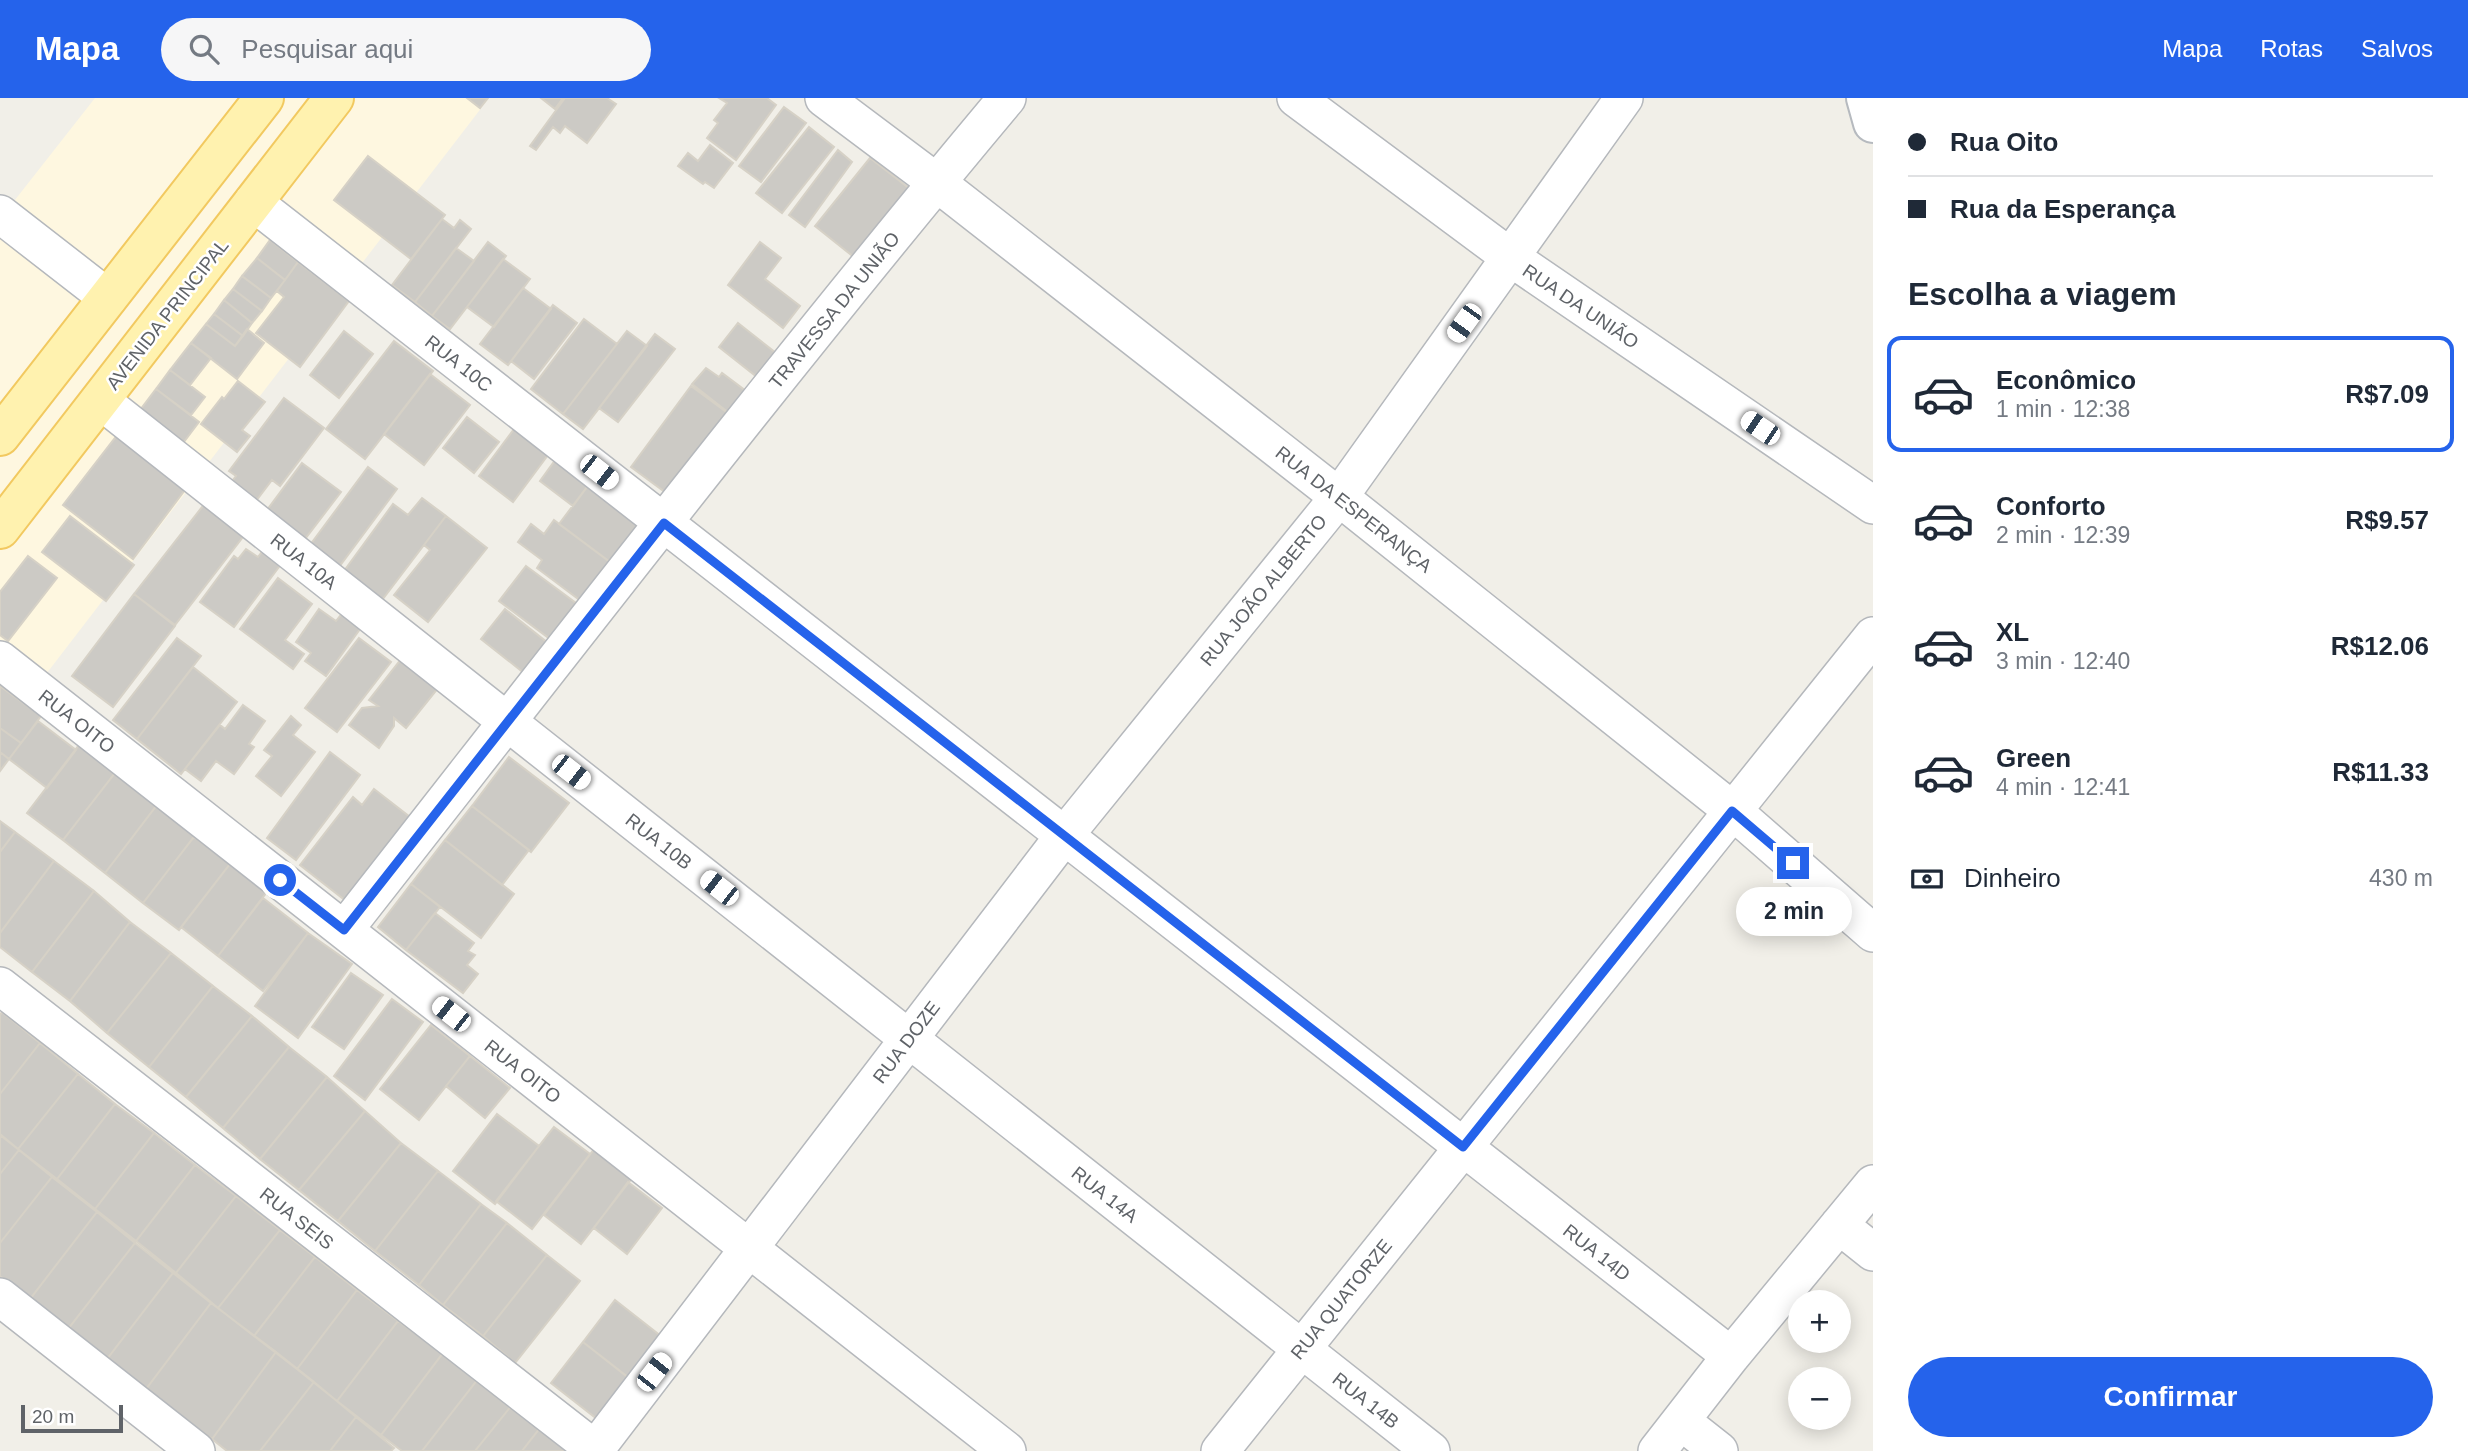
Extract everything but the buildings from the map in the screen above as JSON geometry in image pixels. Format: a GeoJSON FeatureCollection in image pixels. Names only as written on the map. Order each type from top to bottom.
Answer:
{"type":"FeatureCollection","features":[{"type":"Feature","properties":{"kind":"main road"},"geometry":{"type":"LineString","coordinates":[[0,436],[264,98]]}},
{"type":"Feature","properties":{"kind":"main road","name":"AVENIDA PRINCIPAL"},"geometry":{"type":"LineString","coordinates":[[0,529],[334,98]]}},
{"type":"Feature","properties":{"kind":"street","name":"RUA DA ESPERANÇA"},"geometry":{"type":"LineString","coordinates":[[824,98],[936,182],[1339,497],[1732,811],[1873,933]]}},
{"type":"Feature","properties":{"kind":"street","name":"TRAVESSA DA UNIÃO"},"geometry":{"type":"LineString","coordinates":[[344,930],[664,523],[936,182],[1007,98]]}},
{"type":"Feature","properties":{"kind":"street","name":"RUA DA UNIÃO"},"geometry":{"type":"LineString","coordinates":[[1296,98],[1510,257],[1873,505]]}},
{"type":"Feature","properties":{"kind":"street","name":"RUA JOÃO ALBERTO"},"geometry":{"type":"LineString","coordinates":[[1064,836],[1339,497],[1624,98]]}},
{"type":"Feature","properties":{"kind":"street"},"geometry":{"type":"LineString","coordinates":[[1866,98],[1873,123]]}},
{"type":"Feature","properties":{"kind":"street","name":"RUA 10C"},"geometry":{"type":"LineString","coordinates":[[253,202],[1064,836]]}},
{"type":"Feature","properties":{"kind":"street"},"geometry":{"type":"LineString","coordinates":[[0,214],[108,298]]}},
{"type":"Feature","properties":{"kind":"street","name":"RUA 10A"},"geometry":{"type":"LineString","coordinates":[[100,400],[508,722]]}},
{"type":"Feature","properties":{"kind":"street","name":"RUA QUATORZE"},"geometry":{"type":"LineString","coordinates":[[1220,1451],[1873,636]]}},
{"type":"Feature","properties":{"kind":"street","name":"RUA OITO"},"geometry":{"type":"LineString","coordinates":[[0,660],[1007,1451]]}},
{"type":"Feature","properties":{"kind":"street","name":"RUA 10B"},"geometry":{"type":"LineString","coordinates":[[508,722],[909,1039]]}},
{"type":"Feature","properties":{"kind":"street","name":"RUA DOZE"},"geometry":{"type":"LineString","coordinates":[[749,1248],[1064,836]]}},
{"type":"Feature","properties":{"kind":"street","name":"RUA 14D"},"geometry":{"type":"LineString","coordinates":[[1064,836],[1731,1356]]}},
{"type":"Feature","properties":{"kind":"street","name":"RUA SEIS"},"geometry":{"type":"LineString","coordinates":[[0,986],[595,1450],[749,1248]]}},
{"type":"Feature","properties":{"kind":"street","name":"RUA 14A"},"geometry":{"type":"LineString","coordinates":[[909,1039],[1301,1349]]}},
{"type":"Feature","properties":{"kind":"street"},"geometry":{"type":"LineString","coordinates":[[1657,1451],[1731,1356],[1873,1184]]}},
{"type":"Feature","properties":{"kind":"street"},"geometry":{"type":"LineString","coordinates":[[1839,1225],[1873,1252]]}},
{"type":"Feature","properties":{"kind":"street"},"geometry":{"type":"LineString","coordinates":[[0,1297],[196,1451]]}},
{"type":"Feature","properties":{"kind":"street","name":"RUA 14B"},"geometry":{"type":"LineString","coordinates":[[1301,1349],[1431,1451]]}},
{"type":"Feature","properties":{"kind":"street"},"geometry":{"type":"LineString","coordinates":[[1681,1421],[1719,1451]]}},
{"type":"Feature","properties":{"kind":"shaded area"},"geometry":{"type":"Polygon","coordinates":[[[95,98],[489,98],[0,734],[0,219],[95,98]]]}},
{"type":"Feature","properties":{"kind":"route"},"geometry":{"type":"LineString","coordinates":[[280,880],[344,930],[664,523],[1463,1147],[1732,811],[1793,863]]}}]}
